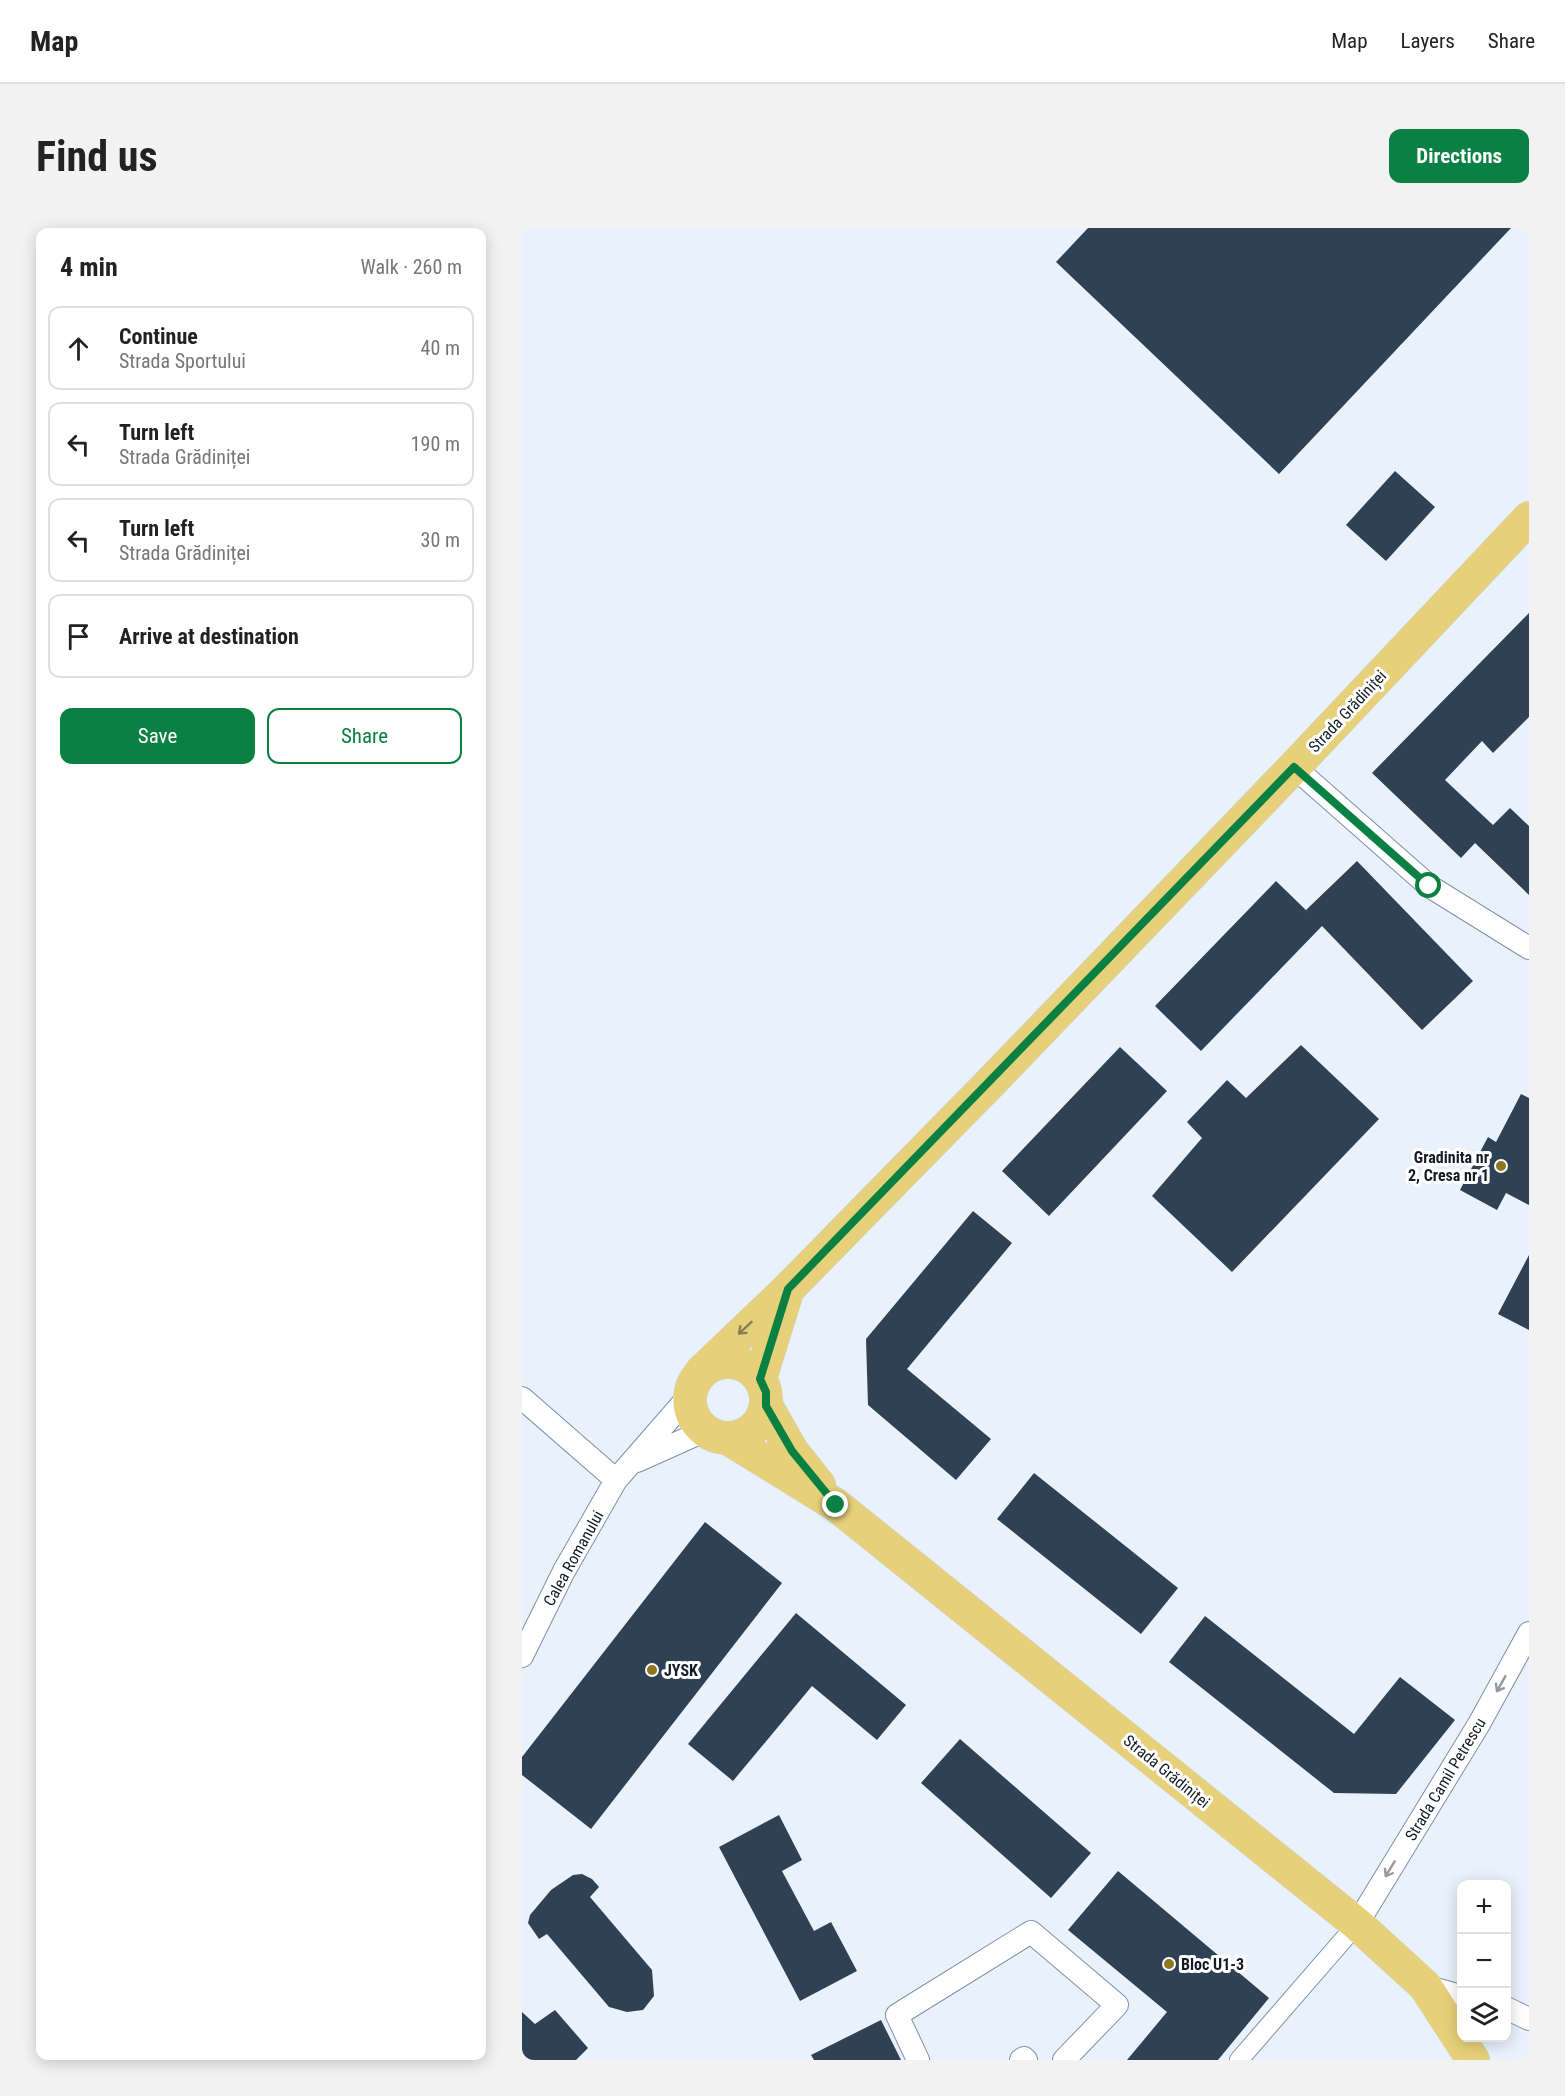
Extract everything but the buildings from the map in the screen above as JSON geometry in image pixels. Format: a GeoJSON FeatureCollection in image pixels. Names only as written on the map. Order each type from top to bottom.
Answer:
{"type":"FeatureCollection","features":[{"type":"Feature","properties":{"kind":"main road","name":"Strada Grădiniței"},"geometry":{"type":"LineString","coordinates":[[695,1384],[1294,767],[1529,518]]}},
{"type":"Feature","properties":{"kind":"main road","name":"Strada Grădiniței"},"geometry":{"type":"LineString","coordinates":[[788,1289],[763,1392],[792,1451],[836,1505]]}},
{"type":"Feature","properties":{"kind":"main road"},"geometry":{"type":"LineString","coordinates":[[726,1362],[739,1363],[751,1369],[763,1392],[762,1418],[754,1429],[742,1436],[717,1435],[693,1415],[695,1384],[713,1365],[726,1362]]}},
{"type":"Feature","properties":{"kind":"main road","name":"Strada Grădiniței"},"geometry":{"type":"LineString","coordinates":[[717,1435],[836,1505],[1357,1924],[1425,1986],[1473,2060]]}},
{"type":"Feature","properties":{"kind":"street"},"geometry":{"type":"LineString","coordinates":[[1294,767],[1429,886],[1529,948]]}},
{"type":"Feature","properties":{"kind":"street","name":"Calea Romanului"},"geometry":{"type":"LineString","coordinates":[[522,1656],[564,1570],[623,1472],[695,1384]]}},
{"type":"Feature","properties":{"kind":"street"},"geometry":{"type":"LineString","coordinates":[[522,1398],[623,1472],[717,1435]]}},
{"type":"Feature","properties":{"kind":"street","name":"Strada Camil Petrescu"},"geometry":{"type":"LineString","coordinates":[[1357,1924],[1479,1724],[1529,1633]]}},
{"type":"Feature","properties":{"kind":"street"},"geometry":{"type":"LineString","coordinates":[[1239,2060],[1357,1924]]}},
{"type":"Feature","properties":{"kind":"street"},"geometry":{"type":"LineString","coordinates":[[918,2060],[897,2014],[1031,1932],[1117,2005],[1064,2060]]}},
{"type":"Feature","properties":{"kind":"street"},"geometry":{"type":"LineString","coordinates":[[1425,1986],[1457,1995]]}},
{"type":"Feature","properties":{"kind":"street"},"geometry":{"type":"LineString","coordinates":[[1511,2010],[1529,2019]]}},
{"type":"Feature","properties":{"kind":"street"},"geometry":{"type":"LineString","coordinates":[[1021,2060],[1023,2058],[1026,2060]]}},
{"type":"Feature","properties":{"kind":"place","name":"Gradinita nr 2, Cresa nr 1"},"geometry":{"type":"Point","coordinates":[1501,1166]}},
{"type":"Feature","properties":{"kind":"place","name":"JYSK"},"geometry":{"type":"Point","coordinates":[652,1670]}},
{"type":"Feature","properties":{"kind":"place","name":"Bloc U1-3"},"geometry":{"type":"Point","coordinates":[1169,1964]}},
{"type":"Feature","properties":{"kind":"route"},"geometry":{"type":"LineString","coordinates":[[836,1505],[792,1451],[766,1406],[766,1392],[760,1379],[788,1289],[1294,767],[1429,886]]}}]}
